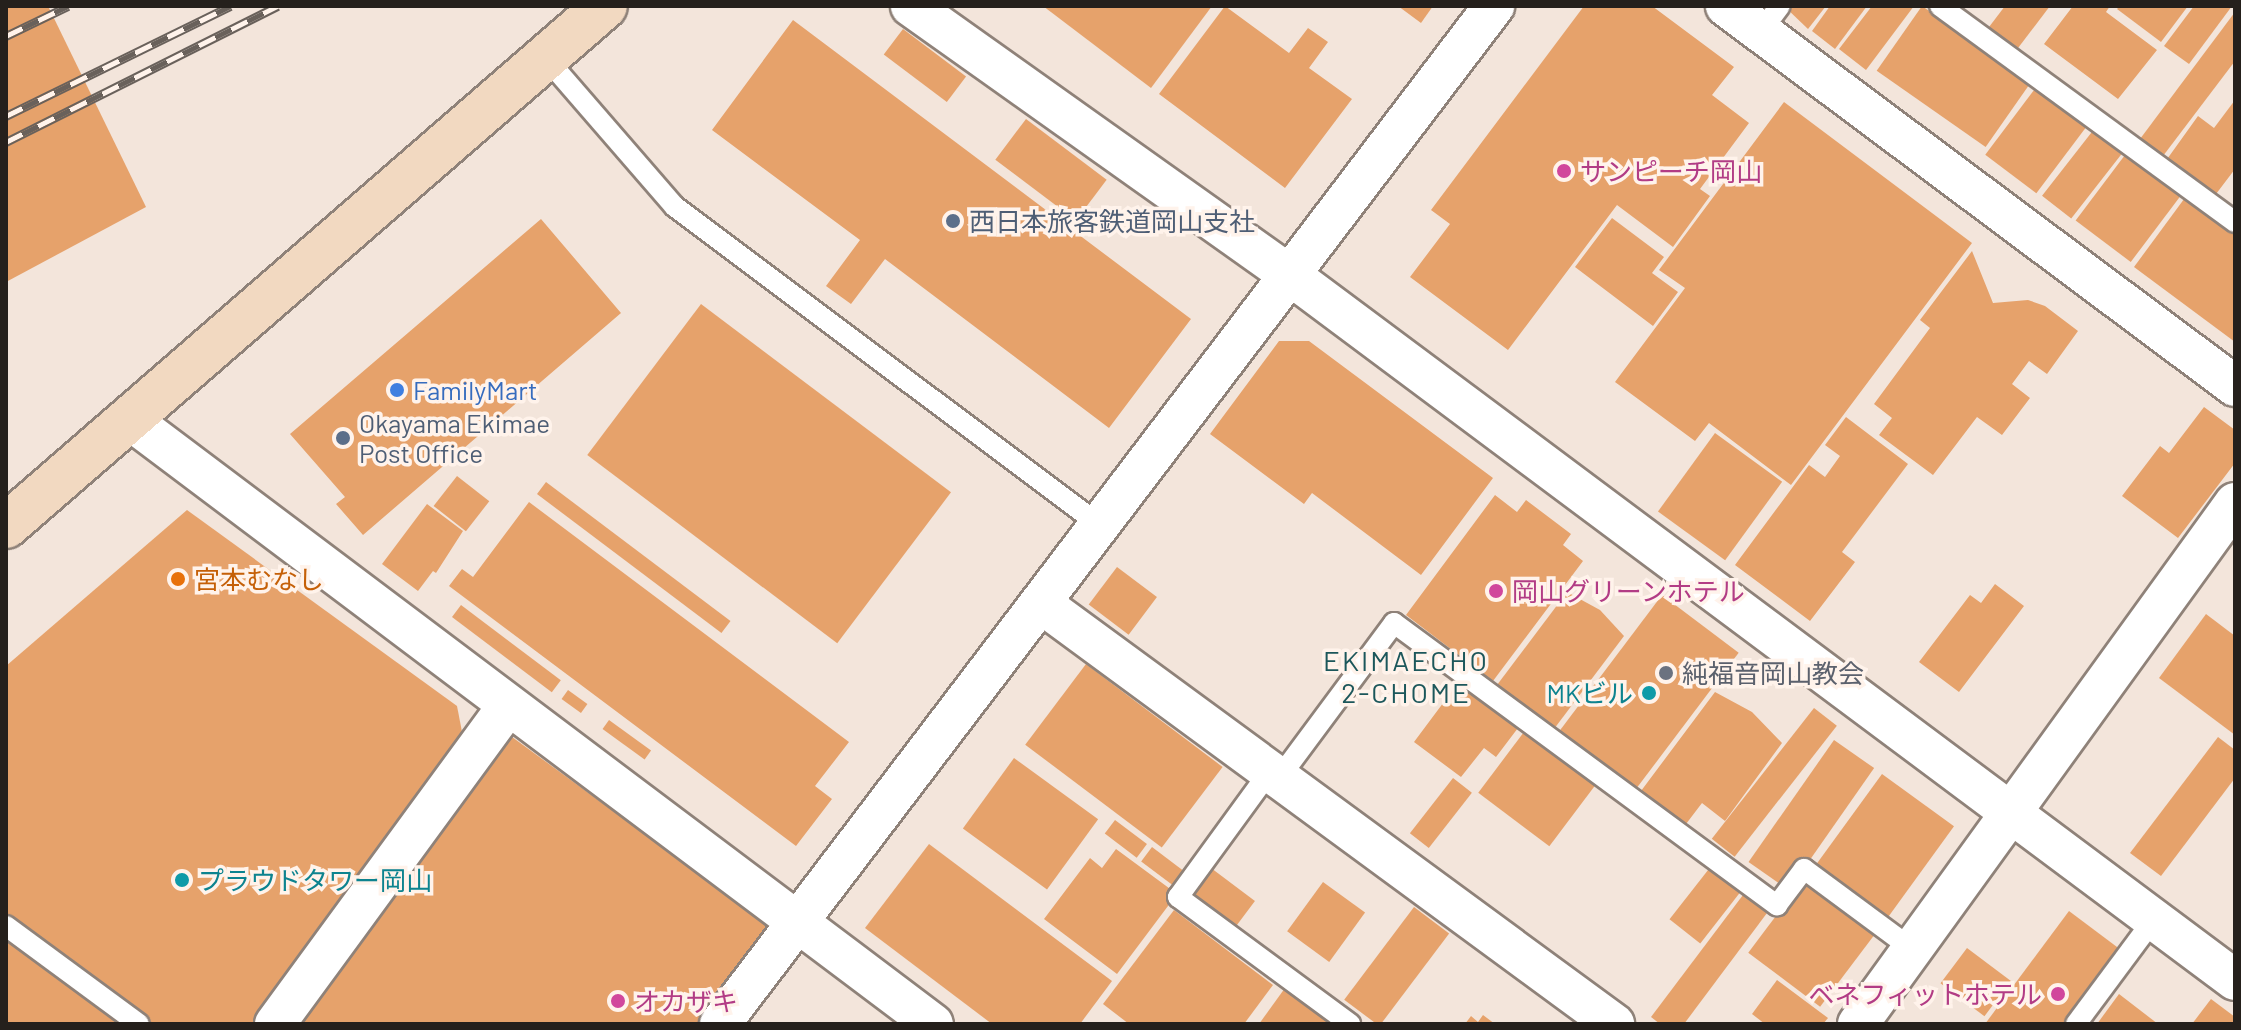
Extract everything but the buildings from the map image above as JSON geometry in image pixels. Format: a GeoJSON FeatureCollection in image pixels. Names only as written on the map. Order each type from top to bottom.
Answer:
{"type":"FeatureCollection","features":[{"type":"Feature","properties":{"kind":"street"},"geometry":{"type":"LineString","coordinates":[[6,526],[605,6]]}},
{"type":"Feature","properties":{"kind":"street"},"geometry":{"type":"LineString","coordinates":[[911,6],[1290,275],[2235,980]]}},
{"type":"Feature","properties":{"kind":"street"},"geometry":{"type":"LineString","coordinates":[[720,1024],[1494,6]]}},
{"type":"Feature","properties":{"kind":"street"},"geometry":{"type":"LineString","coordinates":[[1726,6],[1771,19],[2235,386]]}},
{"type":"Feature","properties":{"kind":"street"},"geometry":{"type":"LineString","coordinates":[[129,419],[506,708],[933,1024]]}},
{"type":"Feature","properties":{"kind":"street"},"geometry":{"type":"LineString","coordinates":[[1858,1024],[2235,503]]}},
{"type":"Feature","properties":{"kind":"street"},"geometry":{"type":"LineString","coordinates":[[1042,604],[1614,1024]]}},
{"type":"Feature","properties":{"kind":"street"},"geometry":{"type":"LineString","coordinates":[[275,1024],[506,708]]}},
{"type":"Feature","properties":{"kind":"lane"},"geometry":{"type":"LineString","coordinates":[[1940,6],[2235,222]]}},
{"type":"Feature","properties":{"kind":"lane"},"geometry":{"type":"LineString","coordinates":[[546,58],[674,206],[1101,526]]}},
{"type":"Feature","properties":{"kind":"lane"},"geometry":{"type":"LineString","coordinates":[[1350,1024],[1178,897],[1394,623],[1777,905],[1804,869],[1912,949]]}},
{"type":"Feature","properties":{"kind":"lane"},"geometry":{"type":"LineString","coordinates":[[2076,1024],[2154,919]]}},
{"type":"Feature","properties":{"kind":"lane"},"geometry":{"type":"LineString","coordinates":[[6,926],[139,1024]]}},
{"type":"Feature","properties":{"kind":"railway"},"geometry":{"type":"LineString","coordinates":[[6,36],[68,6]]}},
{"type":"Feature","properties":{"kind":"railway"},"geometry":{"type":"LineString","coordinates":[[6,116],[231,6]]}},
{"type":"Feature","properties":{"kind":"railway"},"geometry":{"type":"LineString","coordinates":[[6,142],[278,6]]}},
{"type":"Feature","properties":{"kind":"place","name":"サンピーチ岡山"},"geometry":{"type":"Point","coordinates":[1564,171]}},
{"type":"Feature","properties":{"kind":"place","name":"西日本旅客鉄道岡山支社"},"geometry":{"type":"Point","coordinates":[953,221]}},
{"type":"Feature","properties":{"kind":"place","name":"FamilyMart"},"geometry":{"type":"Point","coordinates":[397,390]}},
{"type":"Feature","properties":{"kind":"place","name":"Okayama Ekimae Post Office"},"geometry":{"type":"Point","coordinates":[343,438]}},
{"type":"Feature","properties":{"kind":"place","name":"宮本むなし"},"geometry":{"type":"Point","coordinates":[178,579]}},
{"type":"Feature","properties":{"kind":"place","name":"岡山グリーンホテル"},"geometry":{"type":"Point","coordinates":[1496,591]}},
{"type":"Feature","properties":{"kind":"place","name":"純福音岡山教会"},"geometry":{"type":"Point","coordinates":[1666,673]}},
{"type":"Feature","properties":{"kind":"place","name":"MKビル"},"geometry":{"type":"Point","coordinates":[1649,693]}},
{"type":"Feature","properties":{"kind":"place","name":"プラウドタワー岡山"},"geometry":{"type":"Point","coordinates":[182,880]}},
{"type":"Feature","properties":{"kind":"place","name":"ベネフィットホテル"},"geometry":{"type":"Point","coordinates":[2058,994]}},
{"type":"Feature","properties":{"kind":"place","name":"オカザキ"},"geometry":{"type":"Point","coordinates":[618,1001]}},
{"type":"Feature","properties":{"kind":"district","name":"EKIMAECHO 2-CHOME"},"geometry":{"type":"Point","coordinates":[1406,676]}}]}
